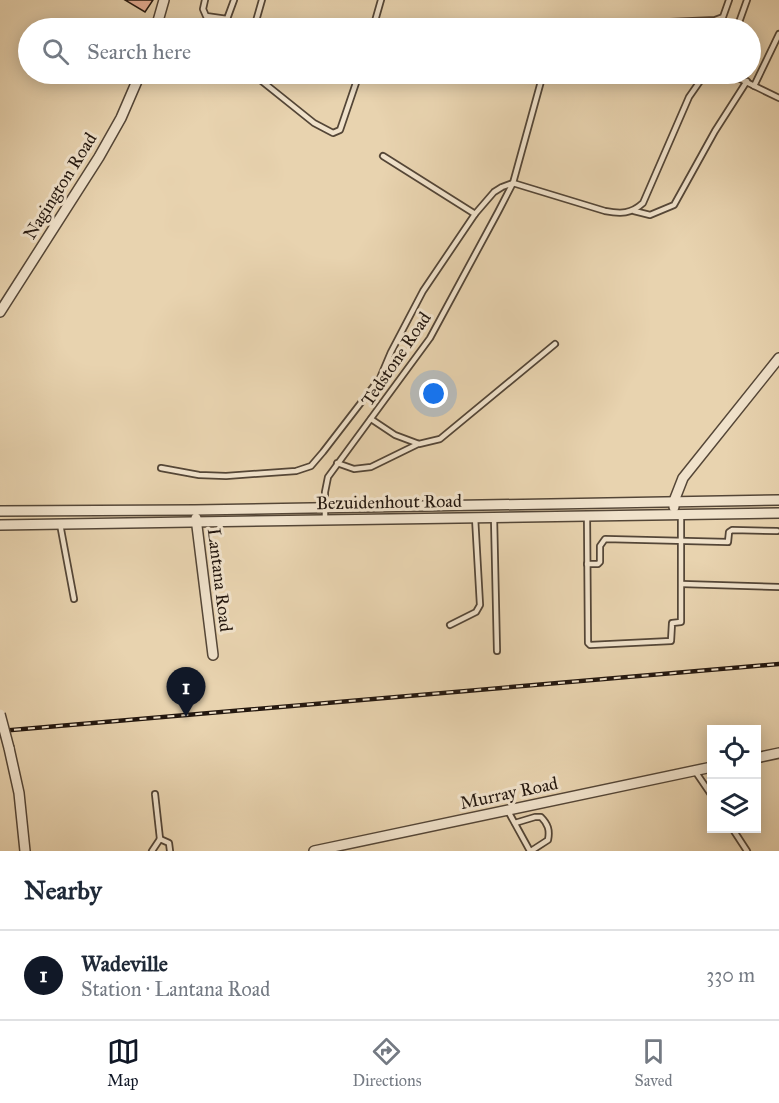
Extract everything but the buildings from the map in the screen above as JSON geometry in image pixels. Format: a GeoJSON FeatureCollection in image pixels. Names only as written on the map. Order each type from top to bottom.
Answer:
{"type":"FeatureCollection","features":[{"type":"Feature","properties":{"kind":"street"},"geometry":{"type":"LineString","coordinates":[[160,18],[164,0]]}},
{"type":"Feature","properties":{"kind":"street","name":"Nagington Road"},"geometry":{"type":"LineString","coordinates":[[0,312],[99,157],[121,118],[136,84]]}},
{"type":"Feature","properties":{"kind":"street"},"geometry":{"type":"LineString","coordinates":[[677,515],[674,501],[683,478],[779,358]]}},
{"type":"Feature","properties":{"kind":"street","name":"Bezuidenhout Road"},"geometry":{"type":"LineString","coordinates":[[0,511],[779,500]]}},
{"type":"Feature","properties":{"kind":"street"},"geometry":{"type":"LineString","coordinates":[[580,503],[583,516]]}},
{"type":"Feature","properties":{"kind":"street"},"geometry":{"type":"LineString","coordinates":[[472,505],[473,517]]}},
{"type":"Feature","properties":{"kind":"street"},"geometry":{"type":"LineString","coordinates":[[289,508],[289,520]]}},
{"type":"Feature","properties":{"kind":"street","name":"Lantana Road"},"geometry":{"type":"LineString","coordinates":[[195,510],[213,655]]}},
{"type":"Feature","properties":{"kind":"street"},"geometry":{"type":"LineString","coordinates":[[59,511],[60,524]]}},
{"type":"Feature","properties":{"kind":"street","name":"Bezuidenhout Road"},"geometry":{"type":"LineString","coordinates":[[0,525],[779,513]]}},
{"type":"Feature","properties":{"kind":"street"},"geometry":{"type":"LineString","coordinates":[[0,714],[18,793],[25,851]]}},
{"type":"Feature","properties":{"kind":"street"},"geometry":{"type":"LineString","coordinates":[[761,757],[779,753]]}},
{"type":"Feature","properties":{"kind":"street","name":"Murray Road"},"geometry":{"type":"LineString","coordinates":[[319,850],[707,768]]}},
{"type":"Feature","properties":{"kind":"lane"},"geometry":{"type":"LineString","coordinates":[[205,0],[204,13],[218,18]]}},
{"type":"Feature","properties":{"kind":"lane"},"geometry":{"type":"LineString","coordinates":[[228,18],[234,0]]}},
{"type":"Feature","properties":{"kind":"lane"},"geometry":{"type":"LineString","coordinates":[[256,18],[261,0]]}},
{"type":"Feature","properties":{"kind":"lane"},"geometry":{"type":"LineString","coordinates":[[376,18],[381,0]]}},
{"type":"Feature","properties":{"kind":"lane"},"geometry":{"type":"LineString","coordinates":[[720,18],[723,17],[729,0]]}},
{"type":"Feature","properties":{"kind":"lane"},"geometry":{"type":"LineString","coordinates":[[741,18],[747,0]]}},
{"type":"Feature","properties":{"kind":"lane"},"geometry":{"type":"LineString","coordinates":[[761,71],[779,34]]}},
{"type":"Feature","properties":{"kind":"lane"},"geometry":{"type":"LineString","coordinates":[[265,84],[314,123],[333,133],[340,130],[356,84]]}},
{"type":"Feature","properties":{"kind":"lane","name":"Tedstone Road"},"geometry":{"type":"LineString","coordinates":[[325,520],[328,477],[430,338],[513,183],[540,84]]}},
{"type":"Feature","properties":{"kind":"lane"},"geometry":{"type":"LineString","coordinates":[[634,211],[643,203],[689,96],[698,84]]}},
{"type":"Feature","properties":{"kind":"lane"},"geometry":{"type":"LineString","coordinates":[[160,468],[199,475],[226,476],[296,471],[311,466],[380,378],[390,352],[423,291],[475,214],[494,192],[513,183],[605,211],[619,213],[634,211],[650,215],[674,205],[715,131],[745,84]]}},
{"type":"Feature","properties":{"kind":"lane"},"geometry":{"type":"LineString","coordinates":[[751,84],[779,98]]}},
{"type":"Feature","properties":{"kind":"lane"},"geometry":{"type":"LineString","coordinates":[[383,156],[475,214]]}},
{"type":"Feature","properties":{"kind":"lane"},"geometry":{"type":"LineString","coordinates":[[337,463],[354,469],[371,467],[419,444],[440,439],[555,344]]}},
{"type":"Feature","properties":{"kind":"lane"},"geometry":{"type":"LineString","coordinates":[[371,418],[395,435],[419,444]]}},
{"type":"Feature","properties":{"kind":"lane"},"geometry":{"type":"LineString","coordinates":[[583,516],[587,564],[588,643],[590,645],[671,642],[672,623],[681,622],[681,540],[677,515]]}},
{"type":"Feature","properties":{"kind":"lane"},"geometry":{"type":"LineString","coordinates":[[450,625],[476,612],[480,605],[473,517]]}},
{"type":"Feature","properties":{"kind":"lane"},"geometry":{"type":"LineString","coordinates":[[494,517],[497,651]]}},
{"type":"Feature","properties":{"kind":"lane"},"geometry":{"type":"LineString","coordinates":[[60,524],[74,598]]}},
{"type":"Feature","properties":{"kind":"lane"},"geometry":{"type":"LineString","coordinates":[[587,564],[600,562],[600,546],[605,539],[728,542],[729,532],[732,530],[777,531]]}},
{"type":"Feature","properties":{"kind":"lane"},"geometry":{"type":"LineString","coordinates":[[682,584],[779,587]]}},
{"type":"Feature","properties":{"kind":"lane"},"geometry":{"type":"LineString","coordinates":[[695,771],[707,790]]}},
{"type":"Feature","properties":{"kind":"lane"},"geometry":{"type":"LineString","coordinates":[[152,851],[160,839],[155,794]]}},
{"type":"Feature","properties":{"kind":"lane"},"geometry":{"type":"LineString","coordinates":[[508,810],[530,851],[548,840],[549,831],[541,818],[535,817],[515,823]]}},
{"type":"Feature","properties":{"kind":"lane"},"geometry":{"type":"LineString","coordinates":[[735,833],[747,851]]}},
{"type":"Feature","properties":{"kind":"lane"},"geometry":{"type":"LineString","coordinates":[[160,839],[169,843],[170,851]]}},
{"type":"Feature","properties":{"kind":"railway"},"geometry":{"type":"LineString","coordinates":[[0,731],[779,664]]}},
{"type":"Feature","properties":{"kind":"place","name":"Wadeville"},"geometry":{"type":"Point","coordinates":[186,717]}}]}
